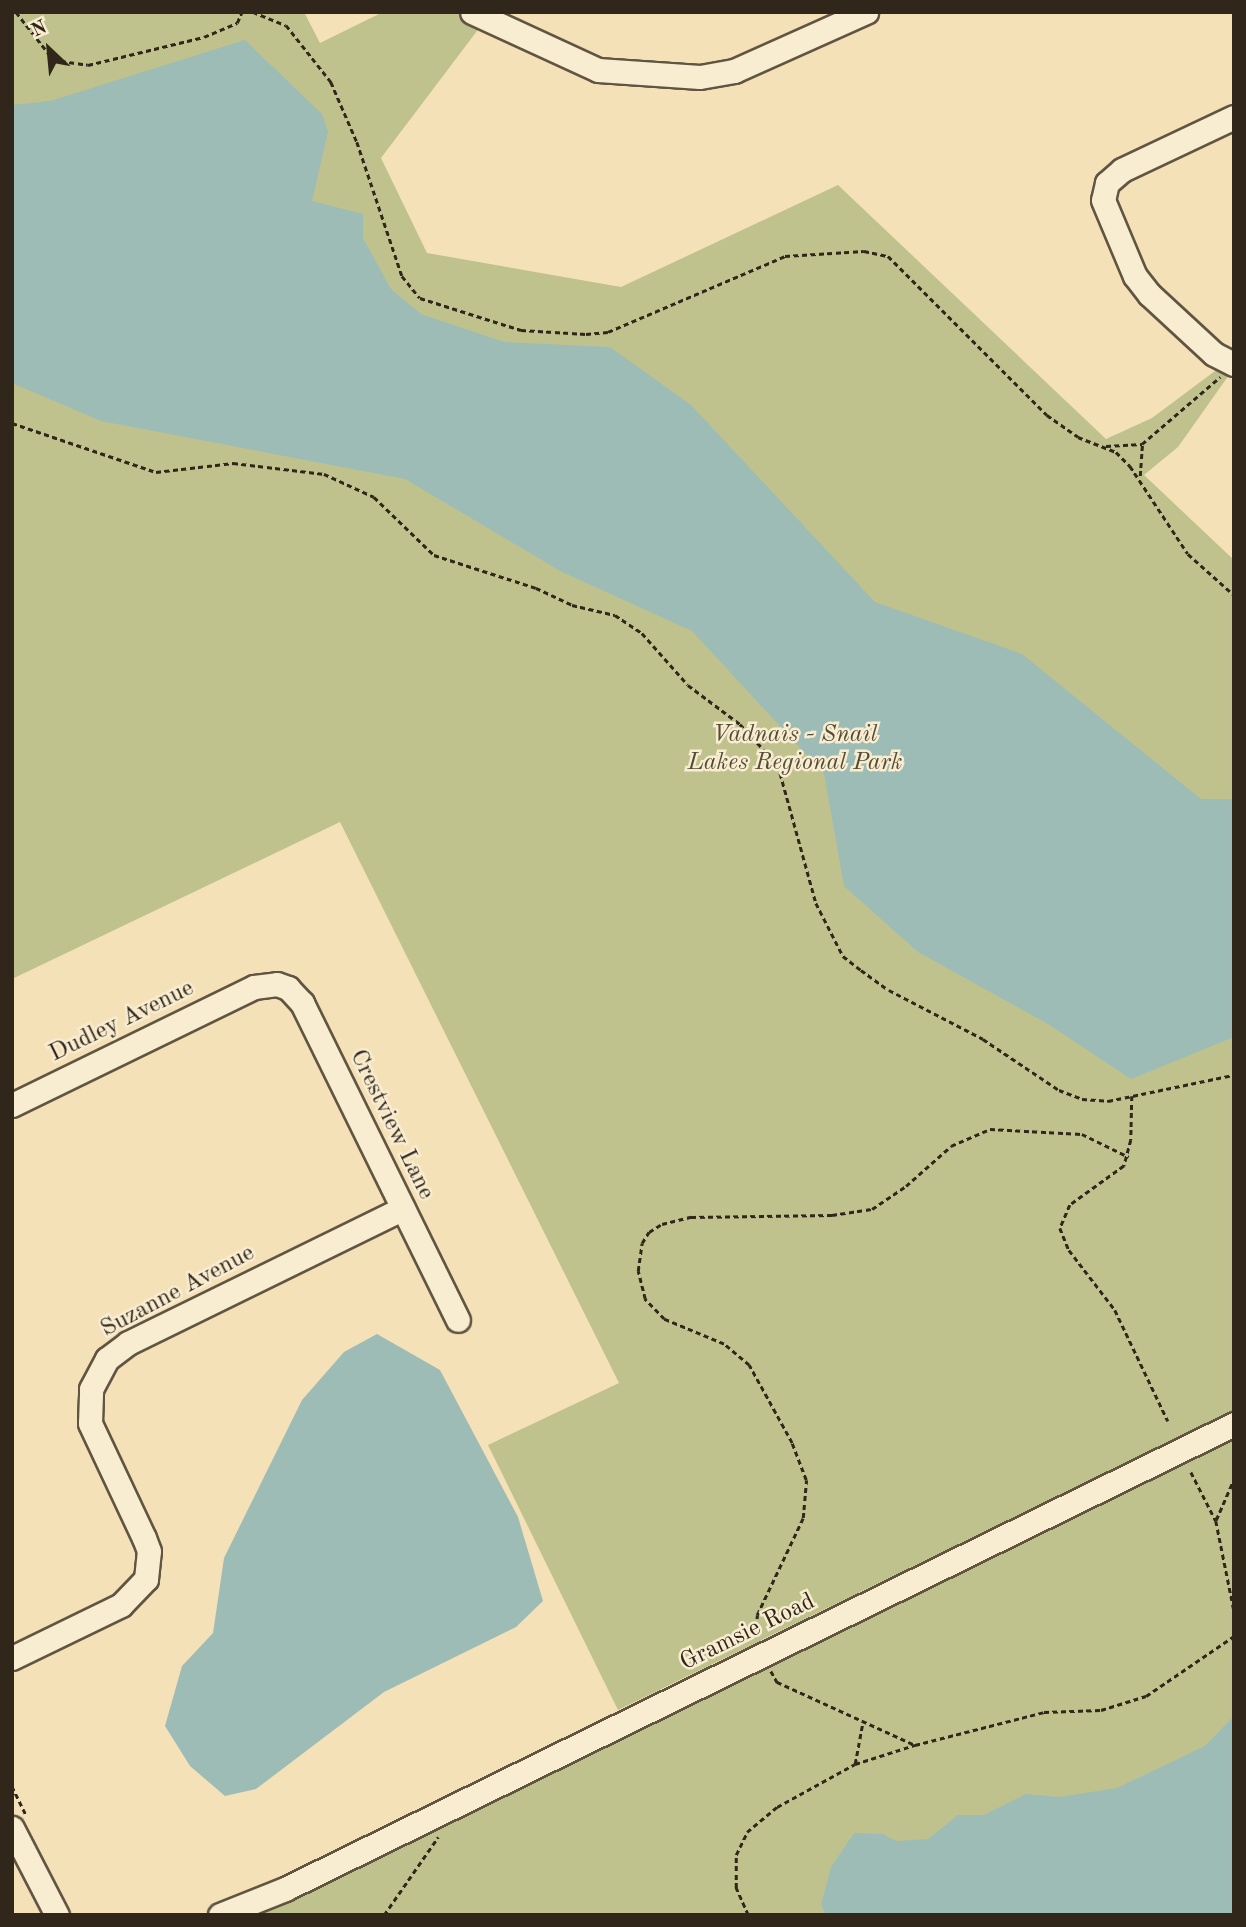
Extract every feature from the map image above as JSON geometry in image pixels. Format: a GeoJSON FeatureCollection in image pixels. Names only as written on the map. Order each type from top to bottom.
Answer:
{"type":"FeatureCollection","features":[{"type":"Feature","properties":{"kind":"street"},"geometry":{"type":"LineString","coordinates":[[472,12],[598,70],[701,77],[734,71],[866,12]]}},
{"type":"Feature","properties":{"kind":"street"},"geometry":{"type":"LineString","coordinates":[[1232,363],[1214,354],[1149,294],[1135,276],[1103,201],[1107,183],[1122,170],[1234,117]]}},
{"type":"Feature","properties":{"kind":"street","name":"Crestview Lane"},"geometry":{"type":"LineString","coordinates":[[254,987],[277,984],[302,1003],[458,1320]]}},
{"type":"Feature","properties":{"kind":"street","name":"Dudley Avenue"},"geometry":{"type":"LineString","coordinates":[[12,1105],[254,987]]}},
{"type":"Feature","properties":{"kind":"street","name":"Suzanne Avenue"},"geometry":{"type":"LineString","coordinates":[[12,1658],[129,1600],[146,1579],[149,1551],[90,1423],[90,1389],[107,1359],[128,1343],[403,1208]]}},
{"type":"Feature","properties":{"kind":"street","name":"Gramsie Road"},"geometry":{"type":"LineString","coordinates":[[220,1915],[285,1889],[1234,1424]]}},
{"type":"Feature","properties":{"kind":"street"},"geometry":{"type":"LineString","coordinates":[[12,1828],[57,1915]]}},
{"type":"Feature","properties":{"kind":"street","name":"Gramsie Road"},"geometry":{"type":"LineString","coordinates":[[244,1915],[285,1889]]}},
{"type":"Feature","properties":{"kind":"path"},"geometry":{"type":"LineString","coordinates":[[16,12],[50,55],[61,61],[88,65],[204,37],[237,23],[242,12]]}},
{"type":"Feature","properties":{"kind":"path"},"geometry":{"type":"LineString","coordinates":[[253,12],[286,25],[331,82],[357,142],[402,276],[408,287],[431,304],[521,330],[586,334],[608,331],[785,256],[864,251],[888,256],[1047,415],[1078,437],[1104,446],[1142,444]]}},
{"type":"Feature","properties":{"kind":"path"},"geometry":{"type":"LineString","coordinates":[[1141,480],[1138,461],[1142,444],[1170,417],[1205,395],[1232,363]]}},
{"type":"Feature","properties":{"kind":"path"},"geometry":{"type":"LineString","coordinates":[[12,423],[156,472],[233,463],[324,474],[374,497],[434,555],[572,605],[615,615],[642,633],[688,685],[740,724],[778,765],[816,903],[843,956],[889,990],[983,1039],[1059,1090],[1095,1100],[1132,1096],[1234,1075]]}},
{"type":"Feature","properties":{"kind":"path"},"geometry":{"type":"LineString","coordinates":[[1104,446],[1141,480],[1188,554],[1234,596]]}},
{"type":"Feature","properties":{"kind":"path"},"geometry":{"type":"LineString","coordinates":[[1132,1096],[1129,1157],[1124,1166],[1070,1205],[1060,1228],[1069,1250],[1115,1310],[1168,1421]]}},
{"type":"Feature","properties":{"kind":"path"},"geometry":{"type":"LineString","coordinates":[[757,1642],[757,1615],[805,1510],[806,1480],[795,1448],[749,1365],[724,1344],[664,1319],[645,1299],[638,1264],[649,1232],[662,1224],[691,1217],[832,1215],[872,1209],[906,1186],[951,1146],[990,1129],[1082,1134],[1129,1157]]}},
{"type":"Feature","properties":{"kind":"path"},"geometry":{"type":"LineString","coordinates":[[1191,1472],[1216,1521],[1234,1610]]}},
{"type":"Feature","properties":{"kind":"path"},"geometry":{"type":"LineString","coordinates":[[1216,1521],[1234,1479]]}},
{"type":"Feature","properties":{"kind":"path"},"geometry":{"type":"LineString","coordinates":[[748,1915],[736,1888],[736,1855],[747,1832],[777,1807],[855,1764],[915,1745],[1044,1712],[1101,1710],[1146,1696],[1234,1636]]}},
{"type":"Feature","properties":{"kind":"path"},"geometry":{"type":"LineString","coordinates":[[768,1666],[777,1682],[915,1745]]}},
{"type":"Feature","properties":{"kind":"path"},"geometry":{"type":"LineString","coordinates":[[855,1764],[863,1721]]}},
{"type":"Feature","properties":{"kind":"green space","name":"Vadnais - Snail Lakes Regional Park"},"geometry":{"type":"Polygon","coordinates":[[[12,12],[304,12],[320,43],[383,12],[459,12],[480,27],[381,158],[427,253],[621,287],[838,185],[1106,439],[1152,418],[1219,368],[1229,375],[1178,447],[1144,475],[1234,560],[1234,1410],[618,1710],[488,1445],[619,1383],[340,822],[12,979],[12,12]]]}},
{"type":"Feature","properties":{"kind":"green space"},"geometry":{"type":"Polygon","coordinates":[[[1234,1436],[1234,1915],[260,1915],[368,1859],[1234,1436]]]}},
{"type":"Feature","properties":{"kind":"water"},"geometry":{"type":"Polygon","coordinates":[[[245,40],[322,114],[328,132],[312,201],[363,214],[363,238],[391,289],[421,314],[504,342],[610,347],[691,405],[875,602],[1022,654],[1201,799],[1234,799],[1234,1037],[1131,1079],[1048,1024],[918,952],[844,886],[824,774],[692,631],[562,572],[405,479],[101,421],[12,383],[12,105],[50,101],[245,40]]]}},
{"type":"Feature","properties":{"kind":"water"},"geometry":{"type":"Polygon","coordinates":[[[377,1334],[440,1370],[518,1517],[543,1601],[516,1627],[384,1692],[256,1789],[225,1796],[190,1766],[165,1726],[182,1666],[213,1633],[224,1558],[302,1400],[344,1352],[377,1334]]]}},
{"type":"Feature","properties":{"kind":"water"},"geometry":{"type":"Polygon","coordinates":[[[1234,1716],[1234,1915],[826,1915],[821,1905],[831,1867],[854,1833],[883,1834],[896,1841],[928,1839],[958,1815],[984,1815],[1026,1794],[1059,1797],[1117,1788],[1205,1746],[1234,1716]]]}}]}
